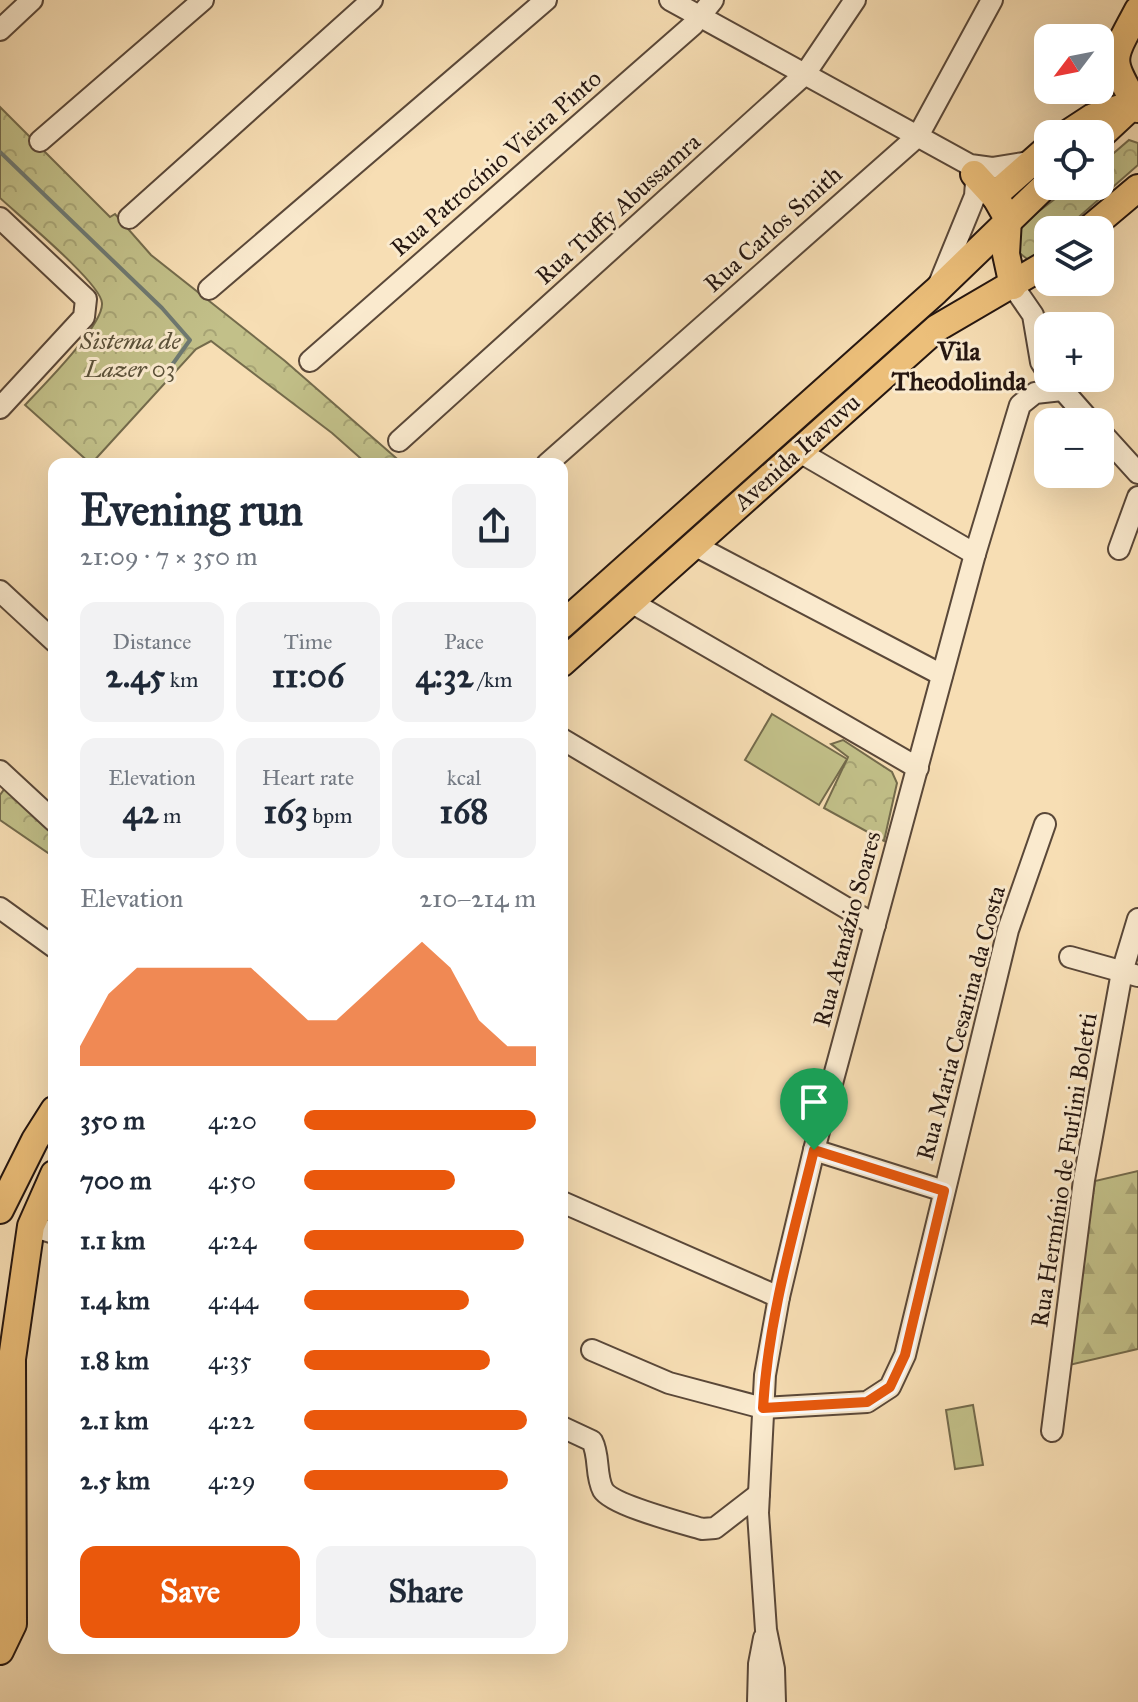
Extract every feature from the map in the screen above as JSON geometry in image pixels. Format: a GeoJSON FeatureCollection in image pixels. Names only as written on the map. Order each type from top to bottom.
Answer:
{"type":"FeatureCollection","features":[{"type":"Feature","properties":{"kind":"main road"},"geometry":{"type":"LineString","coordinates":[[1134,100],[1116,68],[1114,58],[1138,10]]}},
{"type":"Feature","properties":{"kind":"main road"},"geometry":{"type":"LineString","coordinates":[[1088,120],[1134,100]]}},
{"type":"Feature","properties":{"kind":"main road"},"geometry":{"type":"LineString","coordinates":[[1114,121],[1134,100]]}},
{"type":"Feature","properties":{"kind":"main road"},"geometry":{"type":"LineString","coordinates":[[1013,286],[997,193],[1034,160]]}},
{"type":"Feature","properties":{"kind":"main road"},"geometry":{"type":"LineString","coordinates":[[972,169],[1002,208]]}},
{"type":"Feature","properties":{"kind":"main road"},"geometry":{"type":"LineString","coordinates":[[1105,216],[1138,188]]}},
{"type":"Feature","properties":{"kind":"main road","name":"Avenida Itavuvu"},"geometry":{"type":"LineString","coordinates":[[568,620],[936,291],[1002,208],[1034,191]]}},
{"type":"Feature","properties":{"kind":"main road","name":"Avenida Itavuvu"},"geometry":{"type":"LineString","coordinates":[[568,658],[937,328],[1034,272]]}},
{"type":"Feature","properties":{"kind":"main road"},"geometry":{"type":"LineString","coordinates":[[631,602],[631,584],[648,549]]}},
{"type":"Feature","properties":{"kind":"main road"},"geometry":{"type":"LineString","coordinates":[[0,1210],[48,1119]]}},
{"type":"Feature","properties":{"kind":"main road"},"geometry":{"type":"LineString","coordinates":[[0,1651],[6,1621],[12,1359],[48,1205]]}},
{"type":"Feature","properties":{"kind":"street"},"geometry":{"type":"LineString","coordinates":[[0,30],[32,0]]}},
{"type":"Feature","properties":{"kind":"street"},"geometry":{"type":"LineString","coordinates":[[40,141],[203,0]]}},
{"type":"Feature","properties":{"kind":"street"},"geometry":{"type":"LineString","coordinates":[[129,218],[372,0]]}},
{"type":"Feature","properties":{"kind":"street"},"geometry":{"type":"LineString","coordinates":[[209,289],[546,0]]}},
{"type":"Feature","properties":{"kind":"street"},"geometry":{"type":"LineString","coordinates":[[670,0],[918,136],[972,169],[992,168],[1034,156]]}},
{"type":"Feature","properties":{"kind":"street","name":"Rua Patrocínio Vieira Pinto"},"geometry":{"type":"LineString","coordinates":[[310,361],[701,18],[713,0]]}},
{"type":"Feature","properties":{"kind":"street","name":"Rua Tuffy Abussamra"},"geometry":{"type":"LineString","coordinates":[[399,441],[805,74],[855,0]]}},
{"type":"Feature","properties":{"kind":"street","name":"Rua Carlos Smith"},"geometry":{"type":"LineString","coordinates":[[554,458],[918,136],[992,0]]}},
{"type":"Feature","properties":{"kind":"street","name":"Avenida Itavuvu"},"geometry":{"type":"LineString","coordinates":[[936,291],[975,196],[972,169]]}},
{"type":"Feature","properties":{"kind":"street"},"geometry":{"type":"LineString","coordinates":[[0,218],[86,299],[84,317],[0,407]]}},
{"type":"Feature","properties":{"kind":"street"},"geometry":{"type":"LineString","coordinates":[[1013,286],[1034,321]]}},
{"type":"Feature","properties":{"kind":"street","name":"Rua Atanázio Soares"},"geometry":{"type":"LineString","coordinates":[[758,1702],[759,1664],[766,1630],[759,1494],[763,1408],[765,1375],[779,1297],[814,1150],[975,554],[1020,405],[1037,392]]}},
{"type":"Feature","properties":{"kind":"street"},"geometry":{"type":"LineString","coordinates":[[1064,392],[1078,408]]}},
{"type":"Feature","properties":{"kind":"street"},"geometry":{"type":"LineString","coordinates":[[1114,446],[1138,473]]}},
{"type":"Feature","properties":{"kind":"street"},"geometry":{"type":"LineString","coordinates":[[798,451],[975,554]]}},
{"type":"Feature","properties":{"kind":"street"},"geometry":{"type":"LineString","coordinates":[[1119,549],[1138,497]]}},
{"type":"Feature","properties":{"kind":"street"},"geometry":{"type":"LineString","coordinates":[[694,545],[942,675]]}},
{"type":"Feature","properties":{"kind":"street"},"geometry":{"type":"LineString","coordinates":[[0,591],[48,635]]}},
{"type":"Feature","properties":{"kind":"street"},"geometry":{"type":"LineString","coordinates":[[631,602],[918,768]]}},
{"type":"Feature","properties":{"kind":"street"},"geometry":{"type":"LineString","coordinates":[[568,743],[875,925]]}},
{"type":"Feature","properties":{"kind":"street"},"geometry":{"type":"LineString","coordinates":[[0,771],[48,815]]}},
{"type":"Feature","properties":{"kind":"street","name":"Rua Maria Cesarina da Costa"},"geometry":{"type":"LineString","coordinates":[[592,1350],[669,1383],[763,1408],[867,1402],[890,1387],[905,1355],[1008,930],[1045,824]]}},
{"type":"Feature","properties":{"kind":"street"},"geometry":{"type":"LineString","coordinates":[[2,915],[48,943]]}},
{"type":"Feature","properties":{"kind":"street","name":"Rua Hermínio de Furlini Boletti"},"geometry":{"type":"LineString","coordinates":[[1052,1431],[1084,1180],[1130,974],[1138,919]]}},
{"type":"Feature","properties":{"kind":"street"},"geometry":{"type":"LineString","coordinates":[[1070,957],[1130,974]]}},
{"type":"Feature","properties":{"kind":"street"},"geometry":{"type":"LineString","coordinates":[[814,1150],[944,1191]]}},
{"type":"Feature","properties":{"kind":"street"},"geometry":{"type":"LineString","coordinates":[[568,1205],[779,1297]]}},
{"type":"Feature","properties":{"kind":"street"},"geometry":{"type":"LineString","coordinates":[[0,1563],[11,1409]]}},
{"type":"Feature","properties":{"kind":"street"},"geometry":{"type":"LineString","coordinates":[[568,1430],[592,1441],[596,1448],[601,1485],[612,1500],[702,1529],[715,1528],[759,1494]]}},
{"type":"Feature","properties":{"kind":"street","name":"Rua Atanázio Soares"},"geometry":{"type":"LineString","coordinates":[[766,1630],[783,1667],[775,1702]]}},
{"type":"Feature","properties":{"kind":"green space","name":"Sistema de Lazer 03"},"geometry":{"type":"Polygon","coordinates":[[[0,107],[110,217],[115,214],[151,255],[285,361],[396,458],[360,458],[211,341],[196,349],[96,458],[84,458],[25,405],[83,340],[100,313],[102,303],[98,293],[74,265],[0,198],[0,107]]]}},
{"type":"Feature","properties":{"kind":"green space"},"geometry":{"type":"Polygon","coordinates":[[[1129,140],[1138,143],[1138,165],[1114,186],[1114,153],[1129,140]]]}},
{"type":"Feature","properties":{"kind":"green space"},"geometry":{"type":"Polygon","coordinates":[[[1054,200],[1098,200],[1080,216],[1034,216],[1034,259],[1031,262],[1013,248],[1022,224],[1054,200]]]}},
{"type":"Feature","properties":{"kind":"green space"},"geometry":{"type":"Polygon","coordinates":[[[772,714],[847,759],[819,805],[745,760],[772,714]]]}},
{"type":"Feature","properties":{"kind":"green space"},"geometry":{"type":"Polygon","coordinates":[[[843,740],[892,772],[897,783],[884,841],[824,808],[848,757],[831,744],[843,740]]]}},
{"type":"Feature","properties":{"kind":"green space"},"geometry":{"type":"Polygon","coordinates":[[[8,784],[48,821],[48,853],[0,820],[0,795],[8,784]]]}},
{"type":"Feature","properties":{"kind":"green space"},"geometry":{"type":"Polygon","coordinates":[[[1138,1171],[1138,1349],[1065,1366],[1095,1181],[1138,1171]]]}},
{"type":"Feature","properties":{"kind":"green space"},"geometry":{"type":"Polygon","coordinates":[[[973,1405],[983,1465],[955,1469],[946,1410],[973,1405]]]}},
{"type":"Feature","properties":{"kind":"waterway"},"geometry":{"type":"LineString","coordinates":[[0,152],[162,308],[190,340],[172,365]]}},
{"type":"Feature","properties":{"kind":"district","name":"Vila Theodolinda"},"geometry":{"type":"Point","coordinates":[959,366]}},
{"type":"Feature","properties":{"kind":"route"},"geometry":{"type":"LineString","coordinates":[[814,1150],[944,1191],[905,1355],[890,1387],[867,1402],[763,1408],[765,1375],[779,1297],[814,1150]]}}]}
